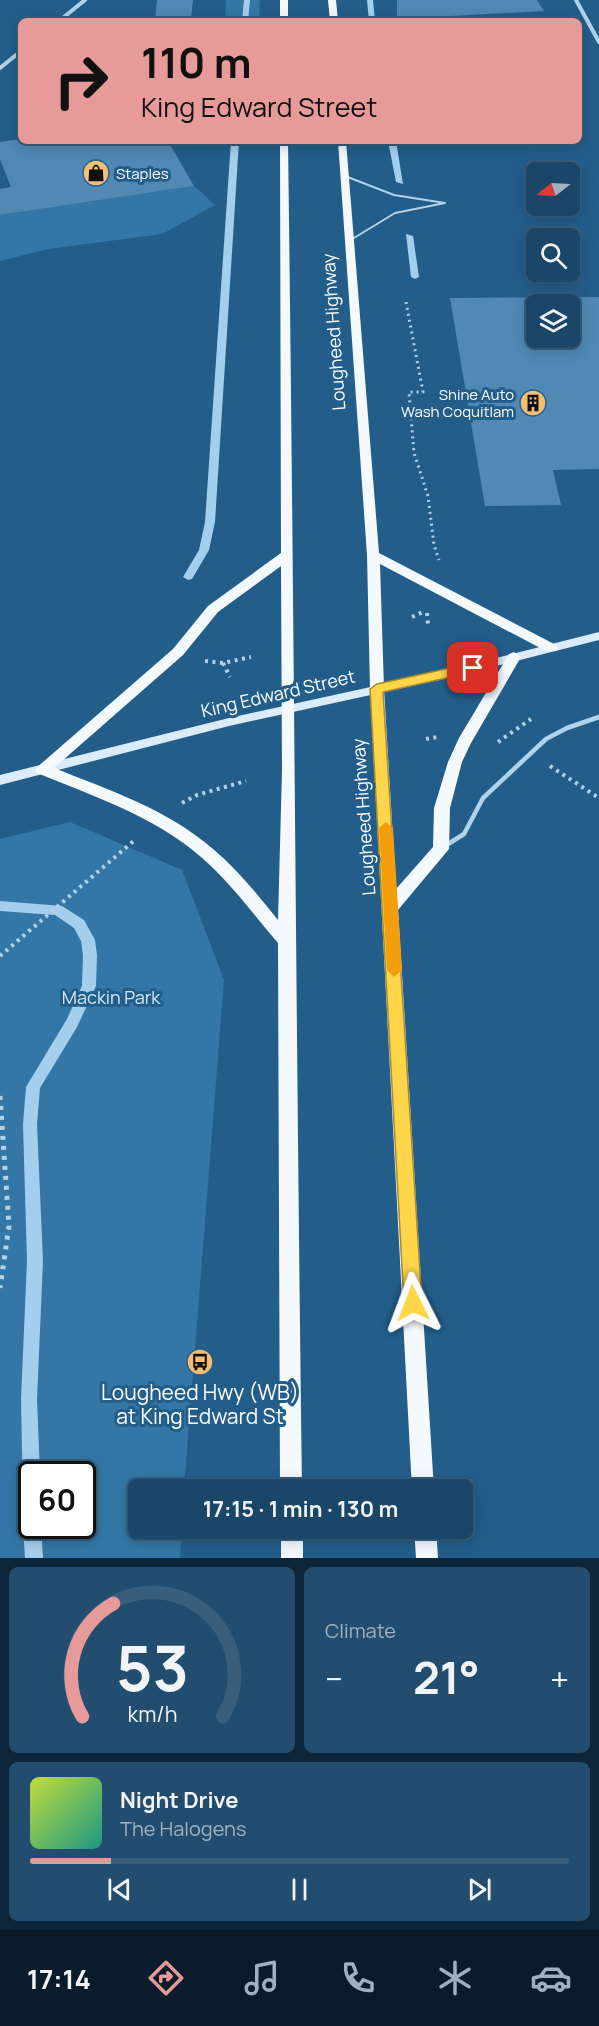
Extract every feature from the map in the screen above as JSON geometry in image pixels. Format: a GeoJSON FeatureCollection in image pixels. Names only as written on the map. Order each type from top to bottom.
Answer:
{"type":"FeatureCollection","features":[{"type":"Feature","properties":{"kind":"main road"},"geometry":{"type":"LineString","coordinates":[[284,0],[284,18]]}},
{"type":"Feature","properties":{"kind":"main road"},"geometry":{"type":"LineString","coordinates":[[332,0],[334,18]]}},
{"type":"Feature","properties":{"kind":"main road"},"geometry":{"type":"LineString","coordinates":[[284,144],[286,941],[291,1479]]}},
{"type":"Feature","properties":{"kind":"main road","name":"Lougheed Highway"},"geometry":{"type":"LineString","coordinates":[[342,144],[373,555],[377,689],[422,1479]]}},
{"type":"Feature","properties":{"kind":"main road"},"geometry":{"type":"LineString","coordinates":[[373,555],[551,648]]}},
{"type":"Feature","properties":{"kind":"main road"},"geometry":{"type":"LineString","coordinates":[[286,556],[213,609],[178,652],[42,769],[160,819],[197,844],[286,941]]}},
{"type":"Feature","properties":{"kind":"main road","name":"King Edward Street"},"geometry":{"type":"LineString","coordinates":[[0,780],[287,708],[599,636]]}},
{"type":"Feature","properties":{"kind":"main road"},"geometry":{"type":"LineString","coordinates":[[391,906],[441,849],[442,808],[455,762],[464,742],[514,657]]}},
{"type":"Feature","properties":{"kind":"main road"},"geometry":{"type":"LineString","coordinates":[[292,1539],[292,1558]]}},
{"type":"Feature","properties":{"kind":"main road"},"geometry":{"type":"LineString","coordinates":[[426,1539],[427,1558]]}},
{"type":"Feature","properties":{"kind":"street"},"geometry":{"type":"LineString","coordinates":[[63,18],[85,0]]}},
{"type":"Feature","properties":{"kind":"street"},"geometry":{"type":"LineString","coordinates":[[576,0],[599,42]]}},
{"type":"Feature","properties":{"kind":"street"},"geometry":{"type":"LineString","coordinates":[[0,68],[18,53]]}},
{"type":"Feature","properties":{"kind":"lane"},"geometry":{"type":"LineString","coordinates":[[344,175],[387,195],[414,201],[445,203],[395,213],[349,241]]}},
{"type":"Feature","properties":{"kind":"lane"},"geometry":{"type":"LineString","coordinates":[[441,849],[464,834],[483,798],[546,739],[567,728],[599,717]]}},
{"type":"Feature","properties":{"kind":"path"},"geometry":{"type":"LineString","coordinates":[[406,302],[423,392],[409,392],[414,453],[428,496],[434,545],[442,568]]}},
{"type":"Feature","properties":{"kind":"path"},"geometry":{"type":"LineString","coordinates":[[412,617],[426,611],[428,624]]}},
{"type":"Feature","properties":{"kind":"path"},"geometry":{"type":"LineString","coordinates":[[196,659],[222,663],[251,657]]}},
{"type":"Feature","properties":{"kind":"path"},"geometry":{"type":"LineString","coordinates":[[222,663],[230,677]]}},
{"type":"Feature","properties":{"kind":"path"},"geometry":{"type":"LineString","coordinates":[[546,763],[599,798]]}},
{"type":"Feature","properties":{"kind":"path"},"geometry":{"type":"LineString","coordinates":[[179,804],[227,783],[246,781]]}},
{"type":"Feature","properties":{"kind":"path"},"geometry":{"type":"LineString","coordinates":[[0,956],[136,839]]}},
{"type":"Feature","properties":{"kind":"path"},"geometry":{"type":"LineString","coordinates":[[0,1096],[9,1226],[0,1288]]}},
{"type":"Feature","properties":{"kind":"green space"},"geometry":{"type":"Polygon","coordinates":[[[226,0],[260,0],[259,18],[225,18],[226,0]]]}},
{"type":"Feature","properties":{"kind":"green space"},"geometry":{"type":"Polygon","coordinates":[[[194,186],[215,205],[162,234],[48,249],[0,261],[0,215],[194,186]]]}},
{"type":"Feature","properties":{"kind":"green space","name":"Mackin Park"},"geometry":{"type":"Polygon","coordinates":[[[70,822],[182,870],[224,980],[185,1479],[128,1479],[128,1539],[181,1539],[180,1558],[0,1558],[0,839],[70,822]]]}},
{"type":"Feature","properties":{"kind":"building"},"geometry":{"type":"Polygon","coordinates":[[[157,0],[193,0],[191,18],[155,18],[157,0]]]}},
{"type":"Feature","properties":{"kind":"building"},"geometry":{"type":"Polygon","coordinates":[[[397,0],[537,0],[544,11],[415,18],[397,18],[397,0]]]}},
{"type":"Feature","properties":{"kind":"building","name":"Staples"},"geometry":{"type":"Polygon","coordinates":[[[18,139],[18,144],[170,144],[194,186],[0,215],[0,189],[11,187],[0,159],[0,142],[18,139]]]}},
{"type":"Feature","properties":{"kind":"building","name":"Shine Auto Wash Coquitlam"},"geometry":{"type":"Polygon","coordinates":[[[526,297],[526,348],[580,348],[580,297],[599,297],[599,469],[553,470],[561,505],[485,506],[450,298],[526,297]]]}},
{"type":"Feature","properties":{"kind":"waterway"},"geometry":{"type":"LineString","coordinates":[[245,18],[247,0]]}},
{"type":"Feature","properties":{"kind":"waterway"},"geometry":{"type":"LineString","coordinates":[[370,0],[372,18]]}},
{"type":"Feature","properties":{"kind":"waterway"},"geometry":{"type":"LineString","coordinates":[[188,577],[204,550],[210,522],[235,144]]}},
{"type":"Feature","properties":{"kind":"waterway"},"geometry":{"type":"LineString","coordinates":[[393,144],[400,182]]}},
{"type":"Feature","properties":{"kind":"waterway"},"geometry":{"type":"LineString","coordinates":[[409,236],[415,277]]}},
{"type":"Feature","properties":{"kind":"waterway"},"geometry":{"type":"LineString","coordinates":[[0,906],[57,910],[79,924],[88,940],[90,955],[89,986],[72,1023],[33,1087],[30,1124],[35,1261],[29,1399],[31,1461]]}},
{"type":"Feature","properties":{"kind":"waterway"},"geometry":{"type":"LineString","coordinates":[[33,1539],[34,1558]]}},
{"type":"Feature","properties":{"kind":"slow traffic"},"geometry":{"type":"LineString","coordinates":[[386,828],[394,970]]}},
{"type":"Feature","properties":{"kind":"place","name":"Staples"},"geometry":{"type":"Point","coordinates":[96,173]}},
{"type":"Feature","properties":{"kind":"place","name":"Shine Auto Wash Coquitlam"},"geometry":{"type":"Point","coordinates":[533,403]}},
{"type":"Feature","properties":{"kind":"place","name":"Lougheed Hwy (WB) at King Edward St"},"geometry":{"type":"Point","coordinates":[200,1362]}},
{"type":"Feature","properties":{"kind":"route"},"geometry":{"type":"LineString","coordinates":[[413,1303],[377,689],[473,668]]}}]}
